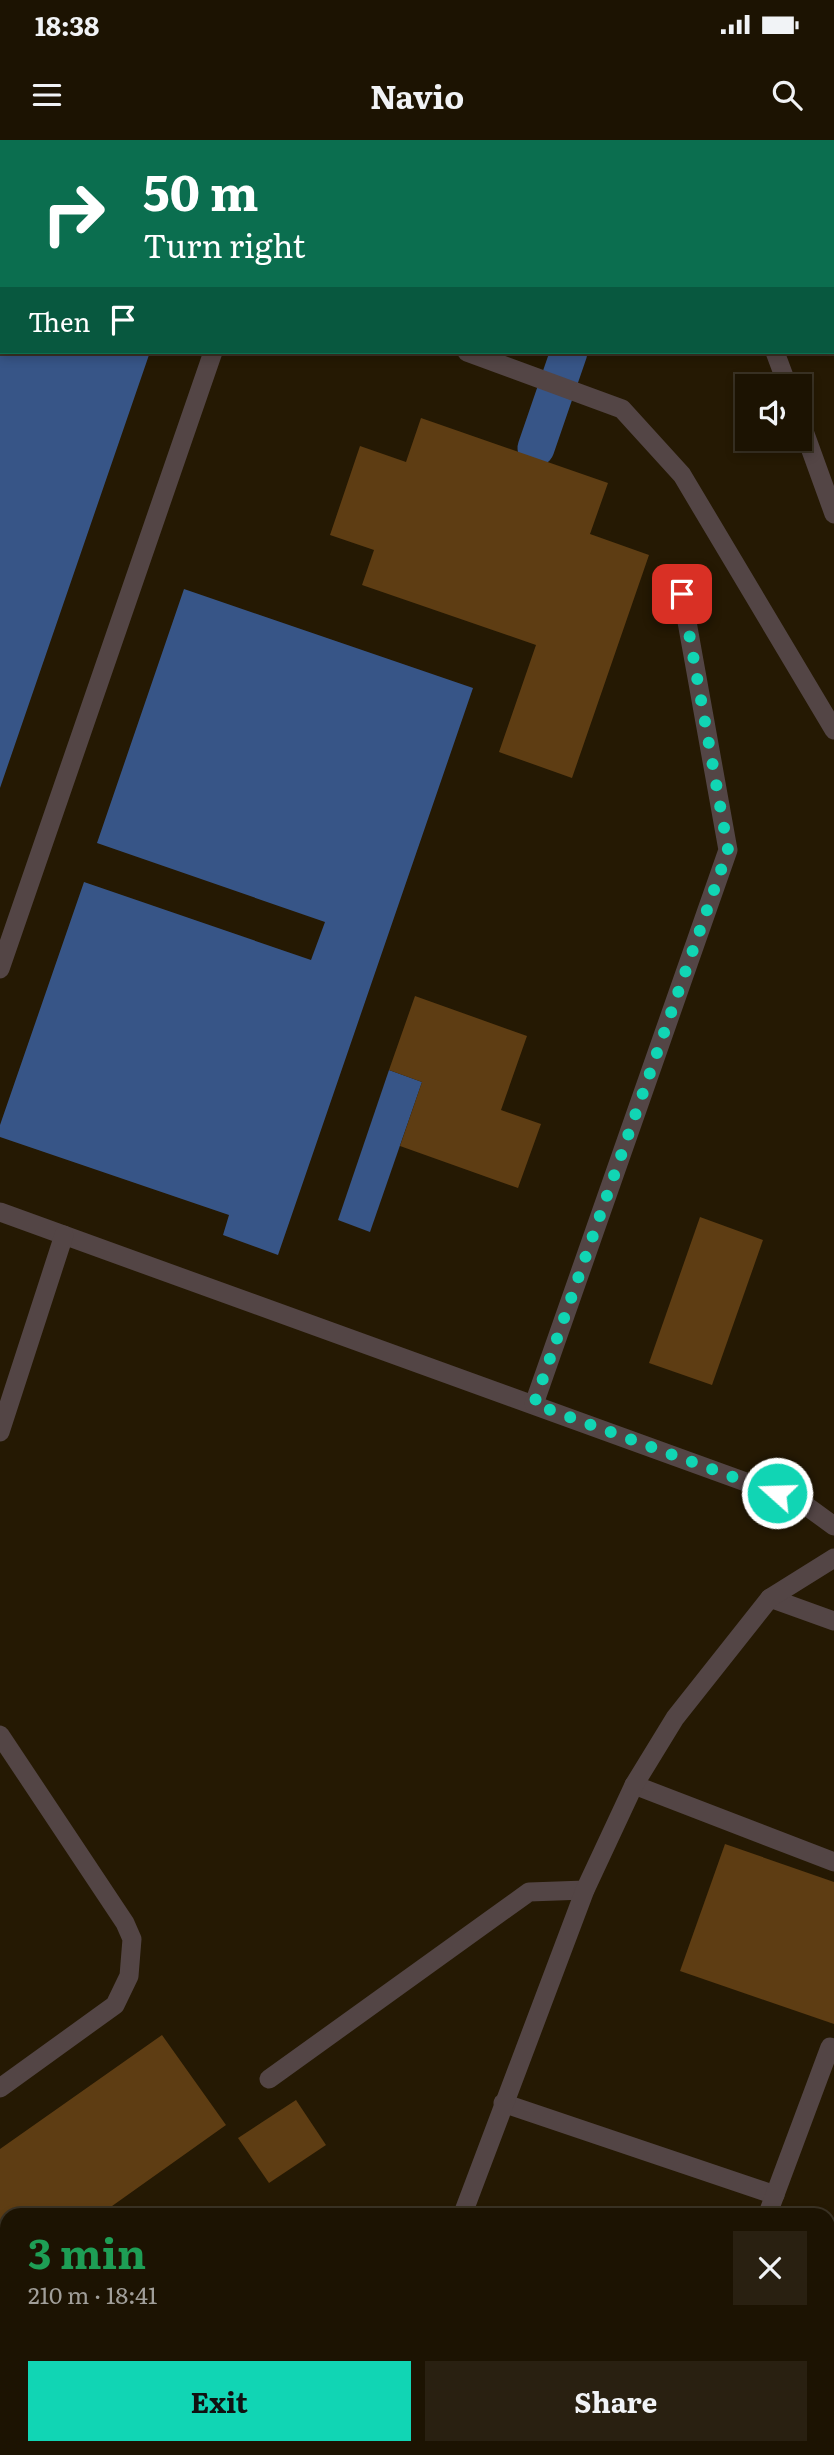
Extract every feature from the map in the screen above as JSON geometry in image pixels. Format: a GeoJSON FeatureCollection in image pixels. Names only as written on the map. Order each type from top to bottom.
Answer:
{"type":"FeatureCollection","features":[{"type":"Feature","properties":{"kind":"lane"},"geometry":{"type":"LineString","coordinates":[[0,969],[212,354]]}},
{"type":"Feature","properties":{"kind":"lane"},"geometry":{"type":"LineString","coordinates":[[472,354],[622,408],[682,475],[834,730]]}},
{"type":"Feature","properties":{"kind":"lane"},"geometry":{"type":"LineString","coordinates":[[776,354],[783,374]]}},
{"type":"Feature","properties":{"kind":"lane"},"geometry":{"type":"LineString","coordinates":[[811,451],[834,514]]}},
{"type":"Feature","properties":{"kind":"lane"},"geometry":{"type":"LineString","coordinates":[[534,1404],[728,850],[682,594]]}},
{"type":"Feature","properties":{"kind":"lane"},"geometry":{"type":"LineString","coordinates":[[0,1212],[801,1502],[834,1525]]}},
{"type":"Feature","properties":{"kind":"lane"},"geometry":{"type":"LineString","coordinates":[[0,1432],[64,1236]]}},
{"type":"Feature","properties":{"kind":"lane"},"geometry":{"type":"LineString","coordinates":[[466,2208],[585,1890],[634,1785],[675,1718],[770,1598],[834,1558]]}},
{"type":"Feature","properties":{"kind":"lane"},"geometry":{"type":"LineString","coordinates":[[770,1598],[834,1621]]}},
{"type":"Feature","properties":{"kind":"lane"},"geometry":{"type":"LineString","coordinates":[[0,1735],[125,1923],[132,1939],[129,1976],[115,2005],[0,2088]]}},
{"type":"Feature","properties":{"kind":"lane"},"geometry":{"type":"LineString","coordinates":[[634,1785],[834,1862]]}},
{"type":"Feature","properties":{"kind":"lane"},"geometry":{"type":"LineString","coordinates":[[269,2080],[529,1892],[585,1890]]}},
{"type":"Feature","properties":{"kind":"lane"},"geometry":{"type":"LineString","coordinates":[[770,2208],[830,2047],[834,2049]]}},
{"type":"Feature","properties":{"kind":"lane"},"geometry":{"type":"LineString","coordinates":[[503,2103],[775,2195]]}},
{"type":"Feature","properties":{"kind":"water"},"geometry":{"type":"Polygon","coordinates":[[[0,354],[149,354],[0,788],[0,354]]]}},
{"type":"Feature","properties":{"kind":"water"},"geometry":{"type":"Polygon","coordinates":[[[184,589],[473,688],[278,1255],[223,1235],[229,1215],[0,1137],[0,1125],[84,882],[311,960],[325,922],[97,843],[184,589]]]}},
{"type":"Feature","properties":{"kind":"water"},"geometry":{"type":"Polygon","coordinates":[[[389,1070],[422,1082],[370,1232],[338,1220],[389,1070]]]}},
{"type":"Feature","properties":{"kind":"building"},"geometry":{"type":"Polygon","coordinates":[[[421,418],[608,483],[590,534],[649,555],[572,778],[499,752],[536,645],[362,585],[374,550],[330,535],[360,446],[406,462],[421,418]]]}},
{"type":"Feature","properties":{"kind":"building"},"geometry":{"type":"Polygon","coordinates":[[[415,996],[527,1036],[501,1110],[541,1124],[518,1188],[400,1146],[422,1082],[389,1070],[415,996]]]}},
{"type":"Feature","properties":{"kind":"building"},"geometry":{"type":"Polygon","coordinates":[[[700,1217],[763,1240],[712,1385],[649,1363],[700,1217]]]}},
{"type":"Feature","properties":{"kind":"building"},"geometry":{"type":"Polygon","coordinates":[[[725,1844],[834,1882],[834,2024],[680,1971],[725,1844]]]}},
{"type":"Feature","properties":{"kind":"building"},"geometry":{"type":"Polygon","coordinates":[[[162,2035],[226,2125],[109,2208],[0,2208],[0,2149],[162,2035]]]}},
{"type":"Feature","properties":{"kind":"building"},"geometry":{"type":"Polygon","coordinates":[[[296,2100],[326,2145],[269,2183],[238,2138],[296,2100]]]}},
{"type":"Feature","properties":{"kind":"building"},"geometry":{"type":"Polygon","coordinates":[[[608,2206],[632,2208],[602,2208],[608,2206]]]}},
{"type":"Feature","properties":{"kind":"waterway"},"geometry":{"type":"LineString","coordinates":[[536,448],[568,354]]}},
{"type":"Feature","properties":{"kind":"route"},"geometry":{"type":"LineString","coordinates":[[682,594],[728,850],[534,1404],[777,1493]]}}]}
